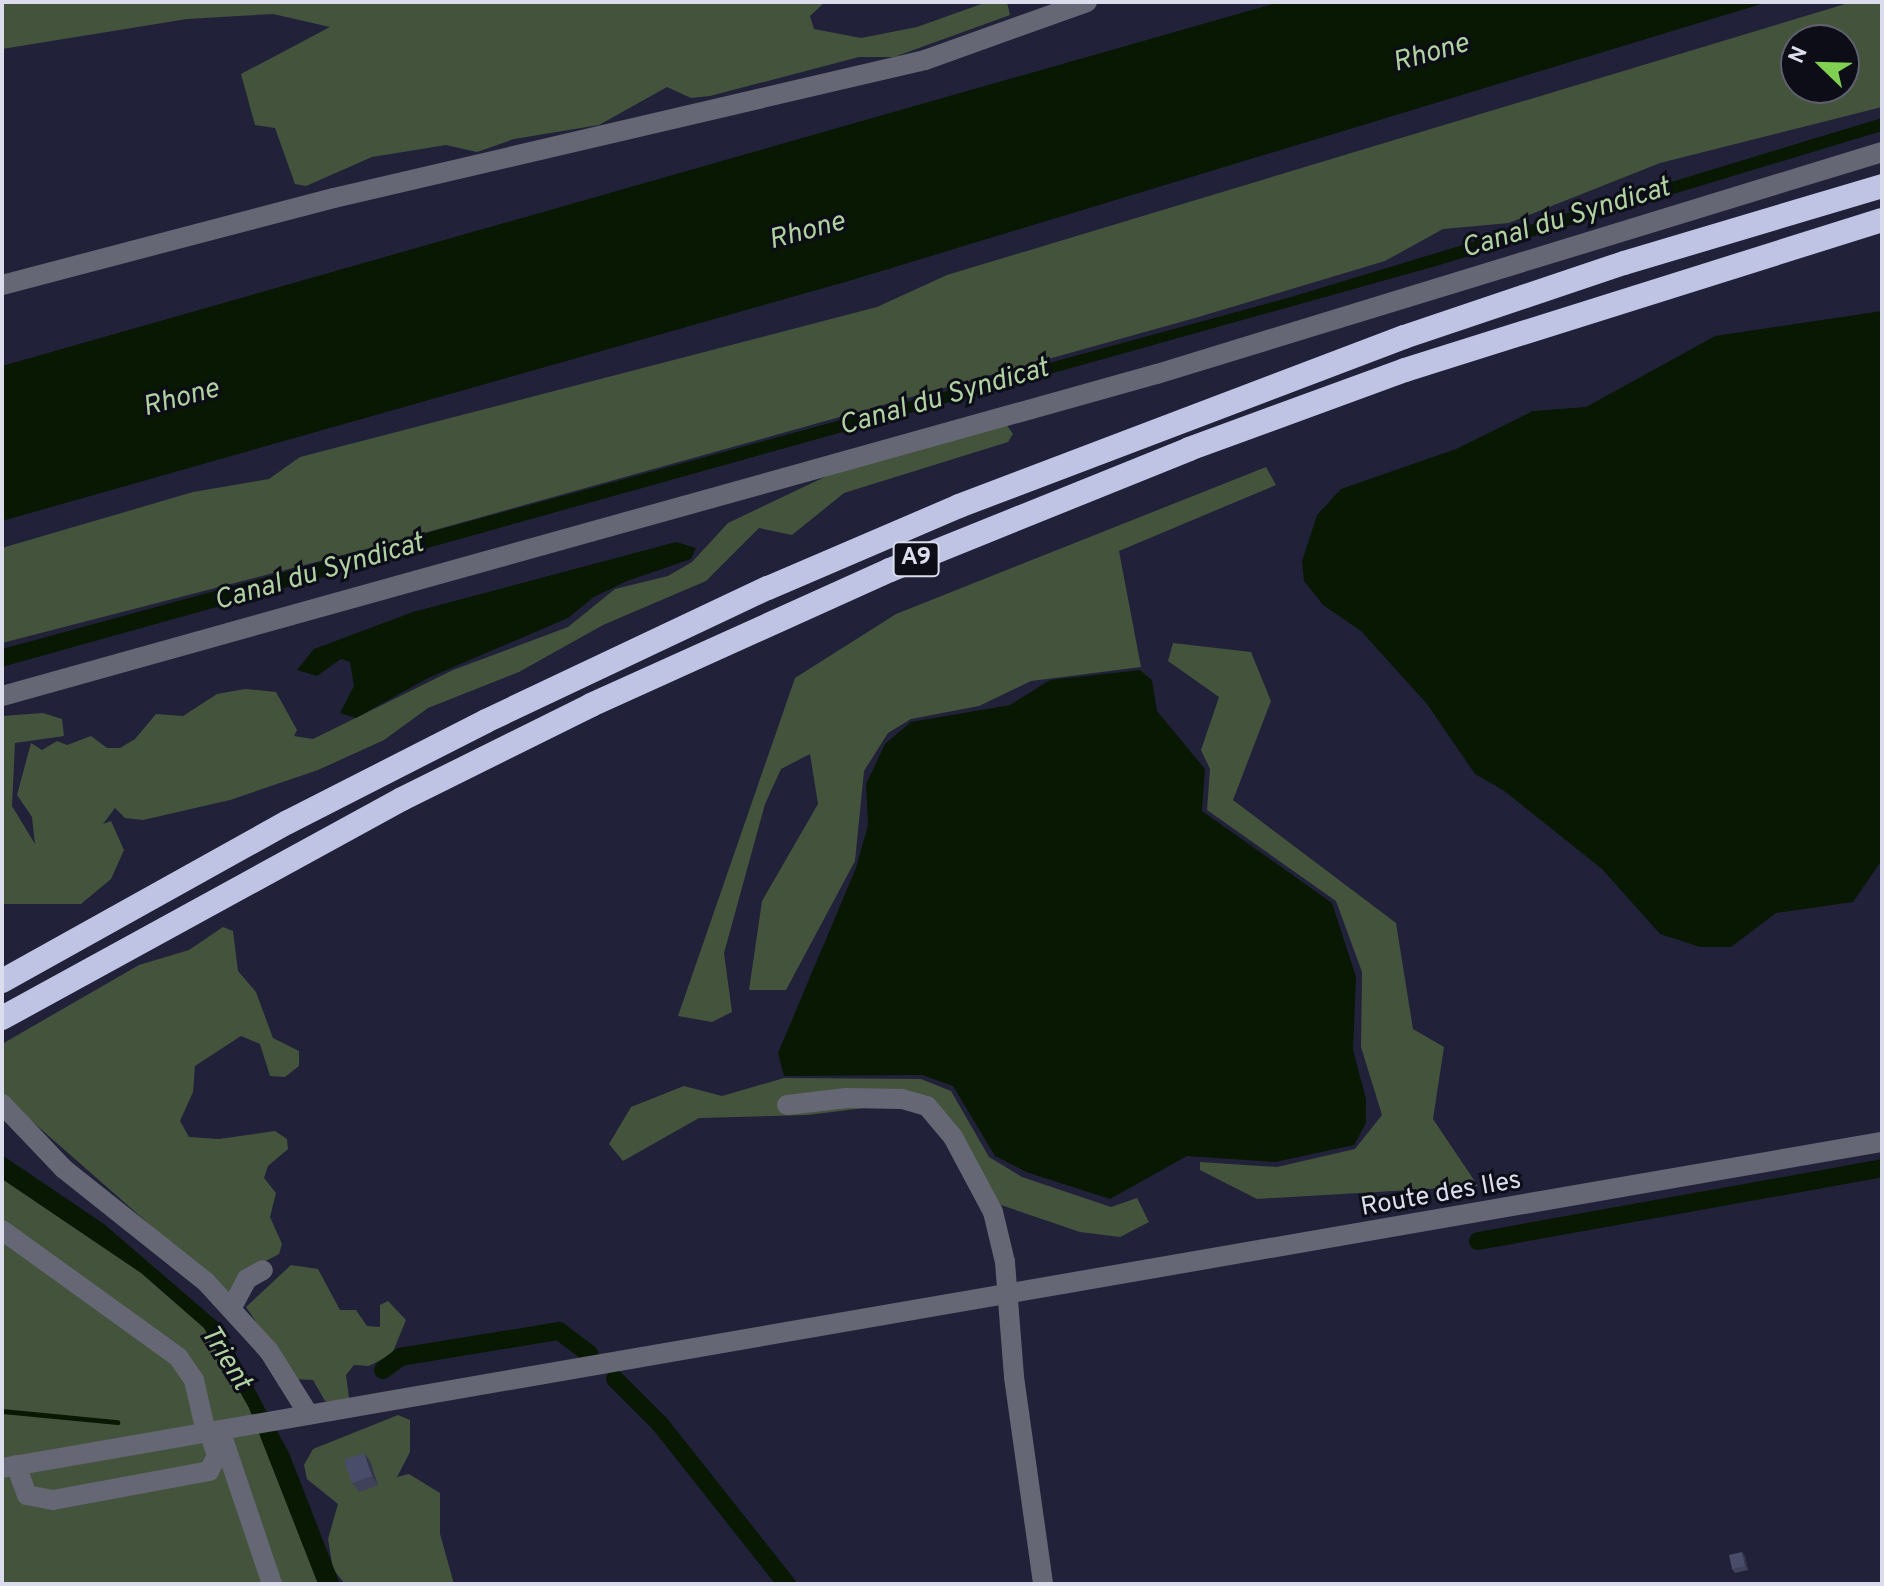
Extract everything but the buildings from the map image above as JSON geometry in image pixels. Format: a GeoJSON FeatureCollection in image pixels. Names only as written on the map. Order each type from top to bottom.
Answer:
{"type":"FeatureCollection","features":[{"type":"Feature","properties":{"kind":"highway","name":"A9"},"geometry":{"type":"LineString","coordinates":[[2,981],[288,822],[486,721],[768,588],[959,506],[1417,332],[1882,186]]}},
{"type":"Feature","properties":{"kind":"highway","name":"A9"},"geometry":{"type":"LineString","coordinates":[[2,1018],[402,799],[591,705],[890,570],[1189,449],[1405,370],[1882,220]]}},
{"type":"Feature","properties":{"kind":"street"},"geometry":{"type":"LineString","coordinates":[[2,285],[334,198],[925,60],[1087,2]]}},
{"type":"Feature","properties":{"kind":"street"},"geometry":{"type":"LineString","coordinates":[[2,696],[1157,374],[1882,152]]}},
{"type":"Feature","properties":{"kind":"street"},"geometry":{"type":"LineString","coordinates":[[787,1105],[847,1098],[902,1099],[927,1106],[953,1137],[993,1212],[1008,1297],[1043,1584]]}},
{"type":"Feature","properties":{"kind":"street"},"geometry":{"type":"LineString","coordinates":[[2,1104],[64,1169],[180,1258],[231,1309],[269,1351],[302,1416]]}},
{"type":"Feature","properties":{"kind":"street","name":"Route des Iles"},"geometry":{"type":"LineString","coordinates":[[9,1467],[1008,1297],[1882,1142]]}},
{"type":"Feature","properties":{"kind":"street"},"geometry":{"type":"LineString","coordinates":[[2,1230],[178,1357],[194,1380],[218,1430],[272,1584]]}},
{"type":"Feature","properties":{"kind":"street"},"geometry":{"type":"LineString","coordinates":[[231,1309],[247,1279],[263,1270]]}},
{"type":"Feature","properties":{"kind":"street"},"geometry":{"type":"LineString","coordinates":[[9,1467],[27,1495],[53,1500],[209,1471],[217,1456],[218,1430]]}},
{"type":"Feature","properties":{"kind":"shaded area"},"geometry":{"type":"Polygon","coordinates":[[[2,2],[825,2],[810,16],[814,29],[861,38],[917,27],[987,2],[1007,2],[1010,15],[894,57],[859,57],[710,96],[691,98],[667,87],[599,125],[514,139],[477,152],[446,145],[372,157],[306,186],[295,184],[275,128],[255,125],[241,74],[330,27],[273,14],[187,19],[2,49],[2,2]]]}},
{"type":"Feature","properties":{"kind":"shaded area"},"geometry":{"type":"Polygon","coordinates":[[[1852,2],[1882,2],[1882,107],[1660,163],[1509,223],[1443,229],[1385,261],[1195,318],[374,547],[2,643],[2,548],[193,492],[269,479],[300,457],[877,307],[947,275],[1852,2]]]}},
{"type":"Feature","properties":{"kind":"shaded area"},"geometry":{"type":"Polygon","coordinates":[[[1006,424],[1013,434],[1008,442],[844,493],[792,535],[759,528],[706,581],[603,625],[519,672],[428,708],[384,740],[318,770],[230,800],[143,820],[125,818],[115,808],[103,824],[111,821],[124,850],[111,879],[81,904],[2,904],[2,716],[43,713],[62,719],[64,736],[15,743],[12,806],[35,844],[32,817],[17,795],[31,743],[42,750],[57,741],[67,745],[91,736],[107,748],[120,748],[135,739],[156,714],[183,716],[217,694],[245,689],[276,692],[297,730],[294,736],[313,739],[453,670],[568,627],[615,589],[668,576],[692,562],[728,523],[831,474],[1006,424]]]}},
{"type":"Feature","properties":{"kind":"shaded area"},"geometry":{"type":"Polygon","coordinates":[[[1266,467],[1276,485],[1119,551],[1141,667],[1031,681],[979,706],[911,719],[888,733],[864,771],[855,861],[786,990],[749,990],[762,901],[818,804],[810,754],[781,769],[765,804],[724,953],[732,1012],[712,1022],[678,1016],[795,678],[896,614],[1266,467]]]}},
{"type":"Feature","properties":{"kind":"shaded area"},"geometry":{"type":"Polygon","coordinates":[[[1173,643],[1251,652],[1271,701],[1233,800],[1396,923],[1413,1029],[1444,1047],[1433,1119],[1478,1186],[1257,1199],[1200,1170],[1200,1162],[1277,1167],[1355,1149],[1382,1115],[1361,1047],[1362,972],[1336,901],[1207,810],[1210,769],[1201,750],[1219,697],[1168,661],[1173,643]]]}},
{"type":"Feature","properties":{"kind":"shaded area"},"geometry":{"type":"Polygon","coordinates":[[[223,927],[233,931],[238,971],[256,992],[273,1038],[299,1051],[299,1066],[285,1077],[270,1076],[260,1044],[241,1036],[195,1066],[193,1092],[180,1121],[189,1137],[219,1139],[275,1131],[287,1139],[288,1149],[268,1166],[264,1178],[276,1193],[270,1217],[282,1244],[279,1254],[244,1273],[230,1295],[2,1095],[2,1044],[139,965],[189,950],[223,927]]]}},
{"type":"Feature","properties":{"kind":"shaded area"},"geometry":{"type":"Polygon","coordinates":[[[784,1078],[921,1079],[951,1091],[989,1157],[1022,1177],[1111,1207],[1137,1198],[1149,1222],[1120,1237],[1080,1232],[998,1204],[928,1100],[808,1115],[699,1118],[623,1161],[609,1144],[631,1107],[684,1086],[722,1096],[784,1078]]]}},
{"type":"Feature","properties":{"kind":"shaded area"},"geometry":{"type":"Polygon","coordinates":[[[2,1164],[123,1251],[208,1328],[258,1408],[327,1584],[2,1584],[2,1164]]]}},
{"type":"Feature","properties":{"kind":"shaded area"},"geometry":{"type":"Polygon","coordinates":[[[291,1265],[318,1269],[340,1310],[356,1310],[367,1326],[380,1327],[380,1305],[388,1301],[406,1320],[392,1354],[369,1366],[354,1365],[346,1375],[349,1398],[335,1404],[325,1401],[313,1380],[295,1379],[246,1307],[291,1265]]]}},
{"type":"Feature","properties":{"kind":"shaded area"},"geometry":{"type":"Polygon","coordinates":[[[398,1415],[410,1420],[410,1452],[397,1477],[409,1474],[440,1493],[440,1534],[454,1584],[345,1584],[333,1569],[328,1539],[338,1504],[307,1479],[304,1465],[313,1449],[398,1415]]]}},
{"type":"Feature","properties":{"kind":"water","name":"Rhone"},"geometry":{"type":"Polygon","coordinates":[[[1280,2],[1768,2],[852,280],[2,521],[2,366],[1280,2]]]}},
{"type":"Feature","properties":{"kind":"water","name":"Canal du Syndicat"},"geometry":{"type":"Polygon","coordinates":[[[1882,118],[1882,131],[1436,266],[2,667],[2,649],[1291,297],[1882,118]]]}},
{"type":"Feature","properties":{"kind":"water"},"geometry":{"type":"Polygon","coordinates":[[[1882,311],[1882,860],[1853,902],[1776,913],[1731,947],[1700,947],[1660,934],[1602,869],[1503,790],[1475,774],[1427,704],[1361,631],[1323,605],[1304,581],[1302,561],[1317,515],[1341,489],[1456,449],[1533,411],[1586,407],[1715,336],[1882,311]]]}},
{"type":"Feature","properties":{"kind":"water"},"geometry":{"type":"Polygon","coordinates":[[[676,542],[696,548],[691,559],[627,581],[594,597],[568,618],[428,678],[356,718],[340,713],[354,686],[350,662],[341,659],[317,676],[297,670],[314,649],[413,612],[676,542]]]}},
{"type":"Feature","properties":{"kind":"water"},"geometry":{"type":"Polygon","coordinates":[[[1140,670],[1152,680],[1157,711],[1205,769],[1202,811],[1332,903],[1356,977],[1353,1050],[1366,1099],[1366,1123],[1354,1145],[1275,1162],[1187,1156],[1110,1199],[1026,1172],[995,1156],[953,1086],[922,1075],[784,1076],[778,1053],[856,868],[868,825],[866,784],[885,744],[911,722],[1010,705],[1050,680],[1140,670]]]}},
{"type":"Feature","properties":{"kind":"water","name":"Trient"},"geometry":{"type":"Polygon","coordinates":[[[2,1155],[104,1224],[219,1323],[289,1453],[340,1584],[318,1584],[249,1408],[204,1328],[141,1273],[2,1179],[2,1155]]]}},
{"type":"Feature","properties":{"kind":"waterway"},"geometry":{"type":"LineString","coordinates":[[1478,1241],[1882,1168]]}},
{"type":"Feature","properties":{"kind":"waterway"},"geometry":{"type":"LineString","coordinates":[[383,1370],[400,1357],[559,1331],[589,1354]]}},
{"type":"Feature","properties":{"kind":"waterway"},"geometry":{"type":"LineString","coordinates":[[615,1379],[660,1424],[787,1584]]}},
{"type":"Feature","properties":{"kind":"waterway"},"geometry":{"type":"LineString","coordinates":[[2,1411],[117,1422]]}}]}
